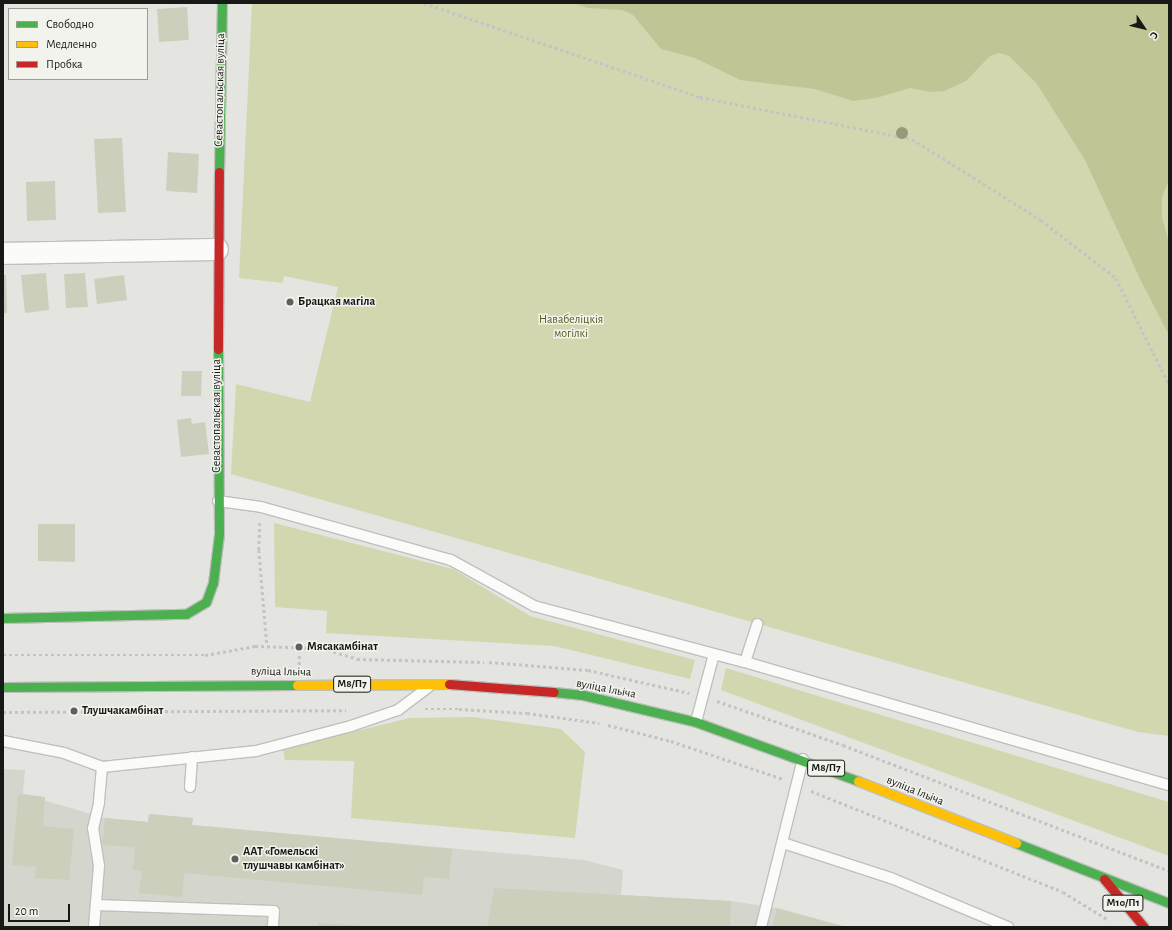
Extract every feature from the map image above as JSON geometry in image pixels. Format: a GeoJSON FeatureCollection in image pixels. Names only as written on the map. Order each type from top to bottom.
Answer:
{"type":"FeatureCollection","features":[{"type":"Feature","properties":{"kind":"main road","name":"Севастопальская вуліца"},"geometry":{"type":"LineString","coordinates":[[3,618],[186,614],[206,602],[213,583],[219,534],[216,249],[222,3]]}},
{"type":"Feature","properties":{"kind":"main road","name":"вуліца Ільіча"},"geometry":{"type":"LineString","coordinates":[[3,686],[433,684],[482,685],[583,695],[696,722],[803,759],[1169,903]]}},
{"type":"Feature","properties":{"kind":"main road","name":"М10/П1"},"geometry":{"type":"LineString","coordinates":[[1103,878],[1144,927]]}},
{"type":"Feature","properties":{"kind":"street"},"geometry":{"type":"LineString","coordinates":[[3,253],[216,249]]}},
{"type":"Feature","properties":{"kind":"lane"},"geometry":{"type":"LineString","coordinates":[[218,501],[261,507],[451,560],[534,606],[745,662],[1169,785]]}},
{"type":"Feature","properties":{"kind":"lane"},"geometry":{"type":"LineString","coordinates":[[745,662],[757,624]]}},
{"type":"Feature","properties":{"kind":"lane"},"geometry":{"type":"LineString","coordinates":[[696,722],[714,654]]}},
{"type":"Feature","properties":{"kind":"lane"},"geometry":{"type":"LineString","coordinates":[[3,741],[64,753],[102,766],[256,751],[351,726],[398,710],[433,684]]}},
{"type":"Feature","properties":{"kind":"lane"},"geometry":{"type":"LineString","coordinates":[[190,787],[192,757]]}},
{"type":"Feature","properties":{"kind":"lane"},"geometry":{"type":"LineString","coordinates":[[761,927],[798,785],[803,759]]}},
{"type":"Feature","properties":{"kind":"lane"},"geometry":{"type":"LineString","coordinates":[[94,927],[99,866],[93,828],[100,803],[102,766]]}},
{"type":"Feature","properties":{"kind":"lane"},"geometry":{"type":"LineString","coordinates":[[783,843],[891,878],[1008,927]]}},
{"type":"Feature","properties":{"kind":"lane"},"geometry":{"type":"LineString","coordinates":[[96,905],[274,911],[273,927]]}},
{"type":"Feature","properties":{"kind":"path"},"geometry":{"type":"LineString","coordinates":[[424,3],[700,97],[912,139],[1041,220],[1116,278],[1169,384]]}},
{"type":"Feature","properties":{"kind":"path"},"geometry":{"type":"LineString","coordinates":[[261,507],[259,550],[267,646]]}},
{"type":"Feature","properties":{"kind":"path"},"geometry":{"type":"LineString","coordinates":[[3,655],[205,656],[255,646],[322,648]]}},
{"type":"Feature","properties":{"kind":"path"},"geometry":{"type":"LineString","coordinates":[[398,710],[459,708],[527,713],[599,723],[670,741],[798,785],[1063,892],[1112,922]]}},
{"type":"Feature","properties":{"kind":"path"},"geometry":{"type":"LineString","coordinates":[[3,712],[351,710]]}},
{"type":"Feature","properties":{"kind":"shaded area","name":"ААТ «Гомельскі тлушчавы камбінат»"},"geometry":{"type":"Polygon","coordinates":[[[3,769],[25,770],[23,794],[105,818],[148,822],[149,814],[193,818],[192,825],[584,860],[623,870],[621,895],[731,901],[777,908],[847,927],[3,927],[3,769]]]}},
{"type":"Feature","properties":{"kind":"green space","name":"Навабеліцкія могілкі"},"geometry":{"type":"Polygon","coordinates":[[[252,3],[1169,3],[1169,736],[1138,732],[231,474],[236,384],[310,402],[338,287],[284,276],[283,283],[239,278],[252,3]]]}},
{"type":"Feature","properties":{"kind":"green space"},"geometry":{"type":"Polygon","coordinates":[[[574,3],[1169,3],[1169,180],[1162,197],[1162,217],[1169,243],[1169,335],[1141,281],[1085,160],[1037,84],[1009,56],[999,53],[990,56],[966,81],[944,91],[931,92],[910,88],[876,98],[853,101],[815,89],[740,80],[695,58],[661,49],[633,15],[622,10],[587,8],[574,3]]]}},
{"type":"Feature","properties":{"kind":"green space"},"geometry":{"type":"Polygon","coordinates":[[[274,523],[453,569],[530,616],[695,660],[690,679],[554,646],[326,633],[327,611],[275,607],[274,523]]]}},
{"type":"Feature","properties":{"kind":"green space"},"geometry":{"type":"Polygon","coordinates":[[[726,668],[1169,802],[1169,856],[721,690],[726,668]]]}},
{"type":"Feature","properties":{"kind":"green space"},"geometry":{"type":"Polygon","coordinates":[[[472,717],[561,729],[585,752],[575,838],[351,818],[354,761],[285,760],[283,749],[410,718],[472,717]]]}},
{"type":"Feature","properties":{"kind":"building"},"geometry":{"type":"Polygon","coordinates":[[[187,7],[189,40],[159,42],[157,9],[187,7]]]}},
{"type":"Feature","properties":{"kind":"building"},"geometry":{"type":"Polygon","coordinates":[[[122,138],[126,212],[98,213],[94,139],[122,138]]]}},
{"type":"Feature","properties":{"kind":"building"},"geometry":{"type":"Polygon","coordinates":[[[168,152],[199,154],[197,193],[166,191],[168,152]]]}},
{"type":"Feature","properties":{"kind":"building"},"geometry":{"type":"Polygon","coordinates":[[[55,181],[56,220],[27,221],[26,182],[55,181]]]}},
{"type":"Feature","properties":{"kind":"building"},"geometry":{"type":"Polygon","coordinates":[[[46,273],[49,310],[25,313],[21,275],[46,273]]]}},
{"type":"Feature","properties":{"kind":"building"},"geometry":{"type":"Polygon","coordinates":[[[85,273],[88,307],[66,308],[64,274],[85,273]]]}},
{"type":"Feature","properties":{"kind":"building"},"geometry":{"type":"Polygon","coordinates":[[[3,275],[6,275],[7,313],[3,313],[3,275]]]}},
{"type":"Feature","properties":{"kind":"building"},"geometry":{"type":"Polygon","coordinates":[[[124,275],[127,300],[97,304],[94,279],[124,275]]]}},
{"type":"Feature","properties":{"kind":"building"},"geometry":{"type":"Polygon","coordinates":[[[182,371],[202,371],[201,396],[181,396],[182,371]]]}},
{"type":"Feature","properties":{"kind":"building"},"geometry":{"type":"Polygon","coordinates":[[[191,418],[192,424],[205,422],[209,454],[181,457],[177,420],[191,418]]]}},
{"type":"Feature","properties":{"kind":"building"},"geometry":{"type":"Polygon","coordinates":[[[38,524],[75,524],[75,562],[38,561],[38,524]]]}},
{"type":"Feature","properties":{"kind":"building"},"geometry":{"type":"Polygon","coordinates":[[[23,794],[45,797],[43,826],[74,829],[69,880],[35,878],[36,867],[12,865],[18,795],[23,794]]]}},
{"type":"Feature","properties":{"kind":"building","name":"ААТ «Гомельскі тлушчавы камбінат»"},"geometry":{"type":"Polygon","coordinates":[[[149,814],[193,818],[192,825],[452,849],[449,879],[424,877],[422,895],[184,873],[182,897],[139,893],[142,872],[133,870],[135,847],[102,845],[105,818],[148,822],[149,814]]]}},
{"type":"Feature","properties":{"kind":"building"},"geometry":{"type":"Polygon","coordinates":[[[494,888],[731,901],[730,927],[487,927],[494,888]]]}},
{"type":"Feature","properties":{"kind":"building"},"geometry":{"type":"Polygon","coordinates":[[[777,908],[845,927],[772,927],[777,908]]]}},
{"type":"Feature","properties":{"kind":"building"},"geometry":{"type":"Polygon","coordinates":[[[318,923],[367,926],[367,927],[318,927],[318,923]]]}},
{"type":"Feature","properties":{"kind":"traffic: fast"},"geometry":{"type":"LineString","coordinates":[[219,172],[222,3]]}},
{"type":"Feature","properties":{"kind":"traffic: fast"},"geometry":{"type":"LineString","coordinates":[[3,618],[186,614],[206,602],[213,583],[219,534],[218,349]]}},
{"type":"Feature","properties":{"kind":"traffic: fast"},"geometry":{"type":"LineString","coordinates":[[3,687],[297,685]]}},
{"type":"Feature","properties":{"kind":"traffic: fast"},"geometry":{"type":"LineString","coordinates":[[554,692],[583,695],[696,722],[858,781]]}},
{"type":"Feature","properties":{"kind":"traffic: fast"},"geometry":{"type":"LineString","coordinates":[[1016,843],[1169,903]]}},
{"type":"Feature","properties":{"kind":"traffic: slow"},"geometry":{"type":"LineString","coordinates":[[297,685],[449,684]]}},
{"type":"Feature","properties":{"kind":"traffic: slow"},"geometry":{"type":"LineString","coordinates":[[858,781],[1016,843]]}},
{"type":"Feature","properties":{"kind":"traffic: jam"},"geometry":{"type":"LineString","coordinates":[[218,349],[219,172]]}},
{"type":"Feature","properties":{"kind":"traffic: jam"},"geometry":{"type":"LineString","coordinates":[[449,684],[554,692]]}},
{"type":"Feature","properties":{"kind":"traffic: jam"},"geometry":{"type":"LineString","coordinates":[[1104,879],[1144,927]]}},
{"type":"Feature","properties":{"kind":"place","name":"Брацкая магіла"},"geometry":{"type":"Point","coordinates":[290,302]}},
{"type":"Feature","properties":{"kind":"place","name":"Мясакамбінат"},"geometry":{"type":"Point","coordinates":[299,647]}},
{"type":"Feature","properties":{"kind":"place","name":"Тлушчакамбінат"},"geometry":{"type":"Point","coordinates":[74,711]}},
{"type":"Feature","properties":{"kind":"place","name":"ААТ «Гомельскі тлушчавы камбінат»"},"geometry":{"type":"Point","coordinates":[235,859]}}]}
